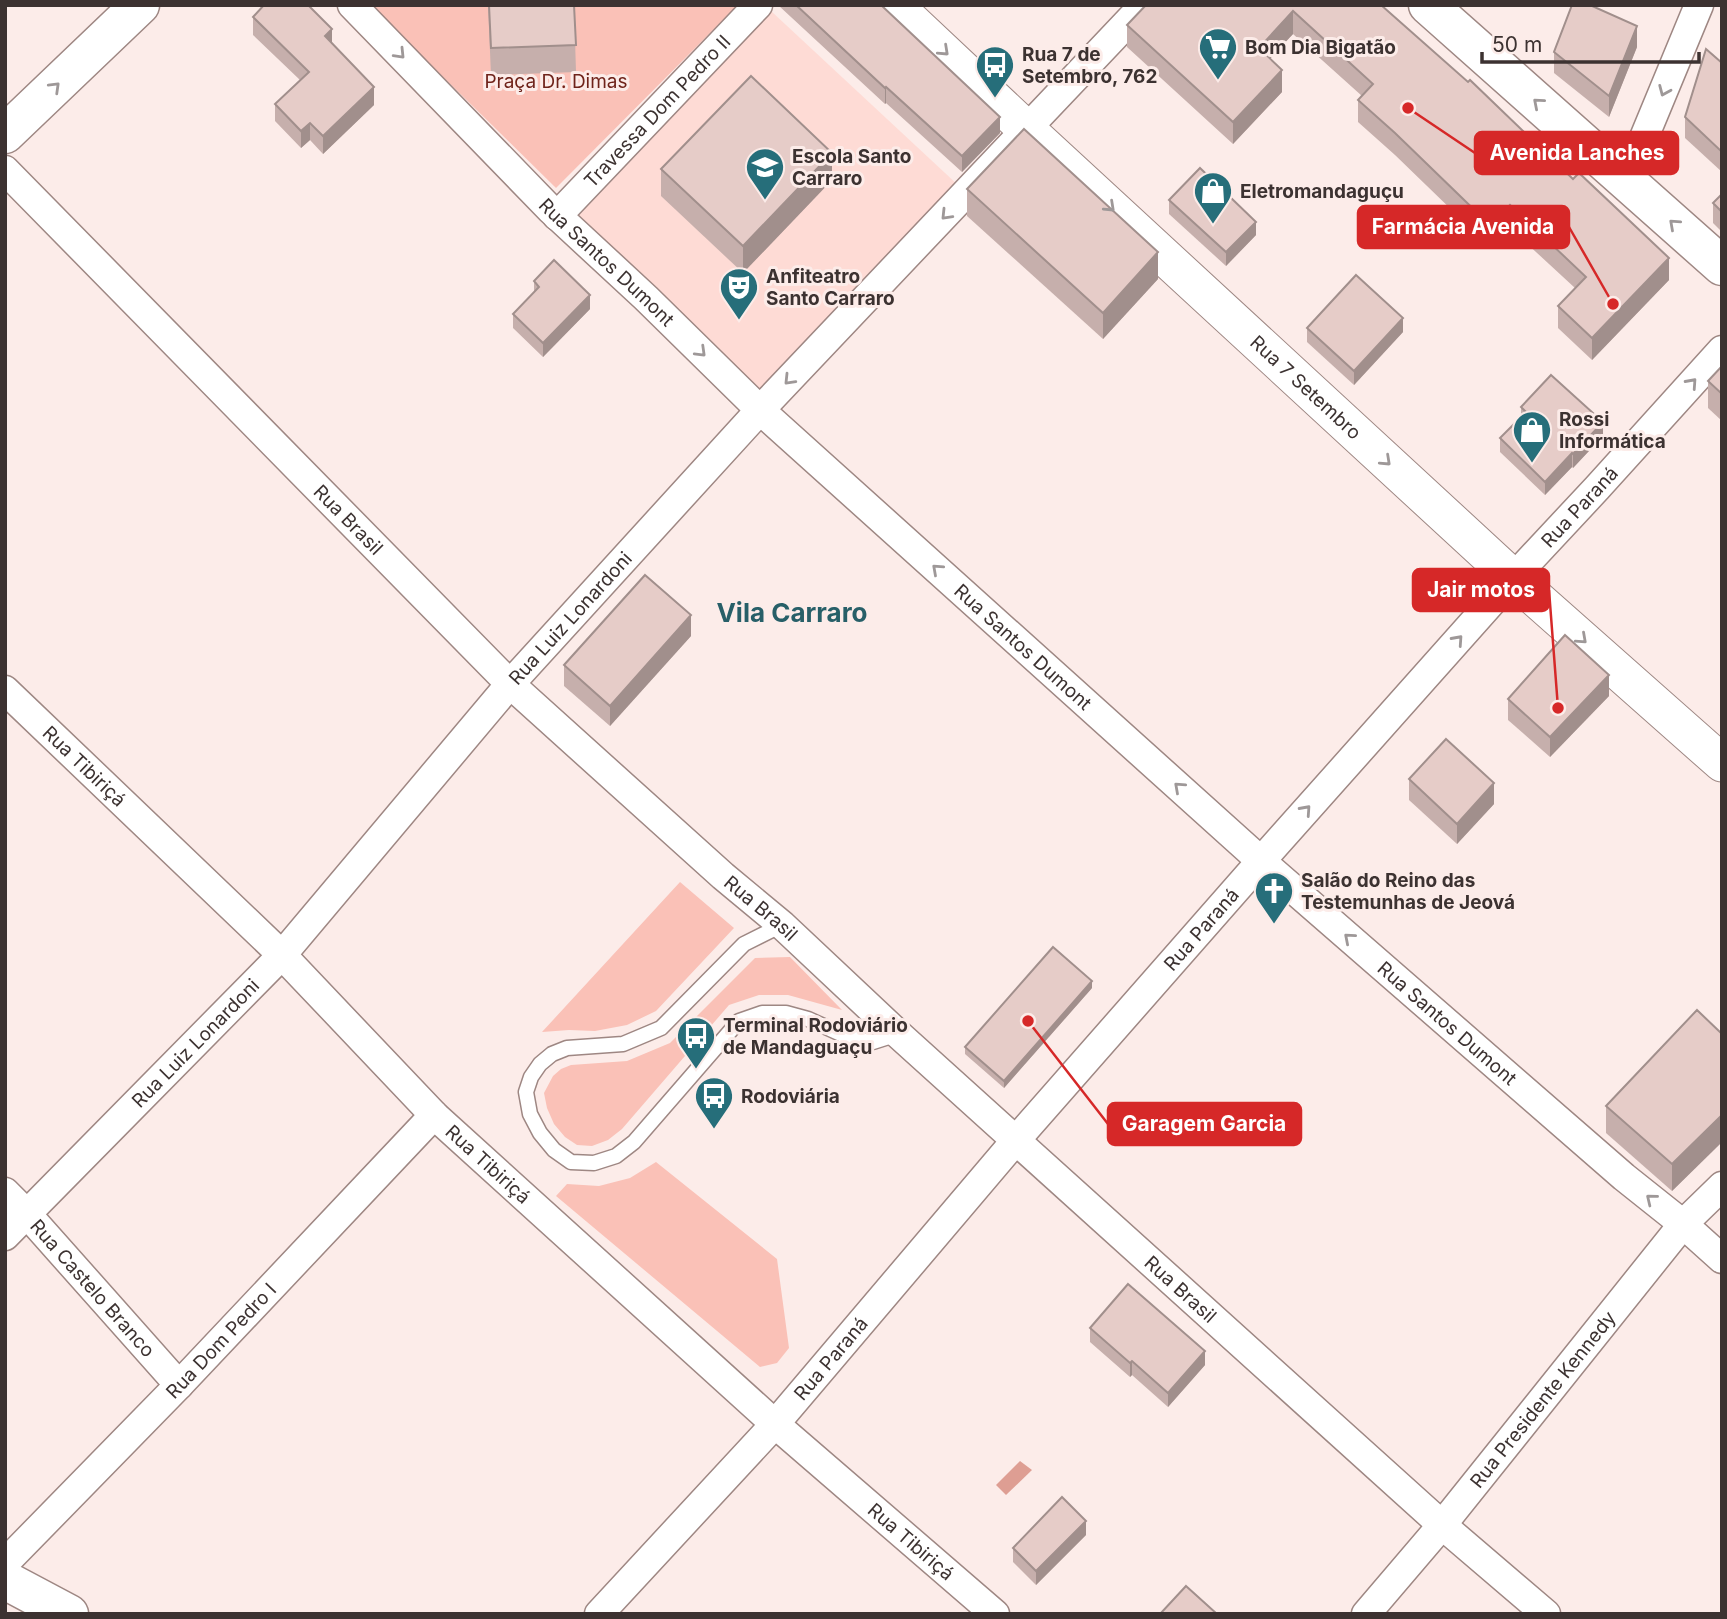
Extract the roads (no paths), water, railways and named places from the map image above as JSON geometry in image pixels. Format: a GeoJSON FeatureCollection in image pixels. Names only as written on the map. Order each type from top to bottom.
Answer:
{"type":"FeatureCollection","features":[{"type":"Feature","properties":{"kind":"main road"},"geometry":{"type":"LineString","coordinates":[[5,134],[140,5]]}},
{"type":"Feature","properties":{"kind":"main road"},"geometry":{"type":"LineString","coordinates":[[1428,5],[1722,266]]}},
{"type":"Feature","properties":{"kind":"main road"},"geometry":{"type":"LineString","coordinates":[[5,1580],[69,1614]]}},
{"type":"Feature","properties":{"kind":"street","name":"Rua Santos Dumont"},"geometry":{"type":"LineString","coordinates":[[352,5],[557,216],[646,298],[760,410],[1261,861],[1722,1259]]}},
{"type":"Feature","properties":{"kind":"street","name":"Travessa Dom Pedro II"},"geometry":{"type":"LineString","coordinates":[[557,216],[758,5]]}},
{"type":"Feature","properties":{"kind":"street","name":"Rua 7 Setembro"},"geometry":{"type":"LineString","coordinates":[[894,5],[1513,578],[1722,763]]}},
{"type":"Feature","properties":{"kind":"street","name":"Rua Luiz Lonardoni"},"geometry":{"type":"LineString","coordinates":[[5,1236],[282,955],[510,684],[760,410],[1144,5]]}},
{"type":"Feature","properties":{"kind":"street"},"geometry":{"type":"LineString","coordinates":[[1626,181],[1699,5]]}},
{"type":"Feature","properties":{"kind":"street","name":"Rua Brasil"},"geometry":{"type":"LineString","coordinates":[[5,170],[510,684],[723,876],[782,925],[898,1034],[1442,1525],[1546,1614]]}},
{"type":"Feature","properties":{"kind":"street","name":"Rua Paraná"},"geometry":{"type":"LineString","coordinates":[[599,1614],[775,1424],[1016,1140],[1261,861],[1722,349]]}},
{"type":"Feature","properties":{"kind":"street","name":"Rua Tibiriçá"},"geometry":{"type":"LineString","coordinates":[[5,690],[282,955],[434,1115],[775,1424],[995,1614]]}},
{"type":"Feature","properties":{"kind":"street","name":"Rua Dom Pedro I"},"geometry":{"type":"LineString","coordinates":[[5,1563],[179,1385],[434,1115]]}},
{"type":"Feature","properties":{"kind":"street","name":"Rua Presidente Kennedy"},"geometry":{"type":"LineString","coordinates":[[1366,1614],[1442,1525],[1683,1224],[1722,1186]]}},
{"type":"Feature","properties":{"kind":"street","name":"Rua Castelo Branco"},"geometry":{"type":"LineString","coordinates":[[5,1192],[179,1385]]}},
{"type":"Feature","properties":{"kind":"lane"},"geometry":{"type":"LineString","coordinates":[[782,925],[744,944],[661,1028],[623,1044],[567,1048],[552,1054],[540,1064],[531,1077],[526,1092],[530,1114],[540,1133],[554,1150],[571,1162],[594,1163],[616,1156],[634,1142],[739,1021],[762,1013],[786,1013],[808,1019],[850,1038],[873,1042],[898,1034]]}},
{"type":"Feature","properties":{"kind":"place","name":"Bom Dia Bigatão"},"geometry":{"type":"Point","coordinates":[1218,81]}},
{"type":"Feature","properties":{"kind":"place","name":"Rua 7 de Setembro, 762"},"geometry":{"type":"Point","coordinates":[995,99]}},
{"type":"Feature","properties":{"kind":"place","name":"Avenida Lanches"},"geometry":{"type":"Point","coordinates":[1408,108]}},
{"type":"Feature","properties":{"kind":"place","name":"Escola Santo Carraro"},"geometry":{"type":"Point","coordinates":[765,201]}},
{"type":"Feature","properties":{"kind":"place","name":"Eletromandaguçu"},"geometry":{"type":"Point","coordinates":[1213,225]}},
{"type":"Feature","properties":{"kind":"place","name":"Farmácia Avenida"},"geometry":{"type":"Point","coordinates":[1613,304]}},
{"type":"Feature","properties":{"kind":"place","name":"Anfiteatro Santo Carraro"},"geometry":{"type":"Point","coordinates":[739,321]}},
{"type":"Feature","properties":{"kind":"place","name":"Rossi Informática"},"geometry":{"type":"Point","coordinates":[1532,464]}},
{"type":"Feature","properties":{"kind":"place","name":"Jair motos"},"geometry":{"type":"Point","coordinates":[1558,708]}},
{"type":"Feature","properties":{"kind":"place","name":"Salão do Reino das Testemunhas de Jeová"},"geometry":{"type":"Point","coordinates":[1274,925]}},
{"type":"Feature","properties":{"kind":"place","name":"Garagem Garcia"},"geometry":{"type":"Point","coordinates":[1028,1021]}},
{"type":"Feature","properties":{"kind":"place","name":"Terminal Rodoviário de Mandaguaçu"},"geometry":{"type":"Point","coordinates":[696,1070]}},
{"type":"Feature","properties":{"kind":"place","name":"Rodoviária"},"geometry":{"type":"Point","coordinates":[714,1130]}},
{"type":"Feature","properties":{"kind":"district","name":"Vila Carraro"},"geometry":{"type":"Point","coordinates":[792,612]}},
{"type":"Feature","properties":{"kind":"park label","name":"Praça Dr. Dimas"},"geometry":{"type":"Point","coordinates":[556,81]}}]}
